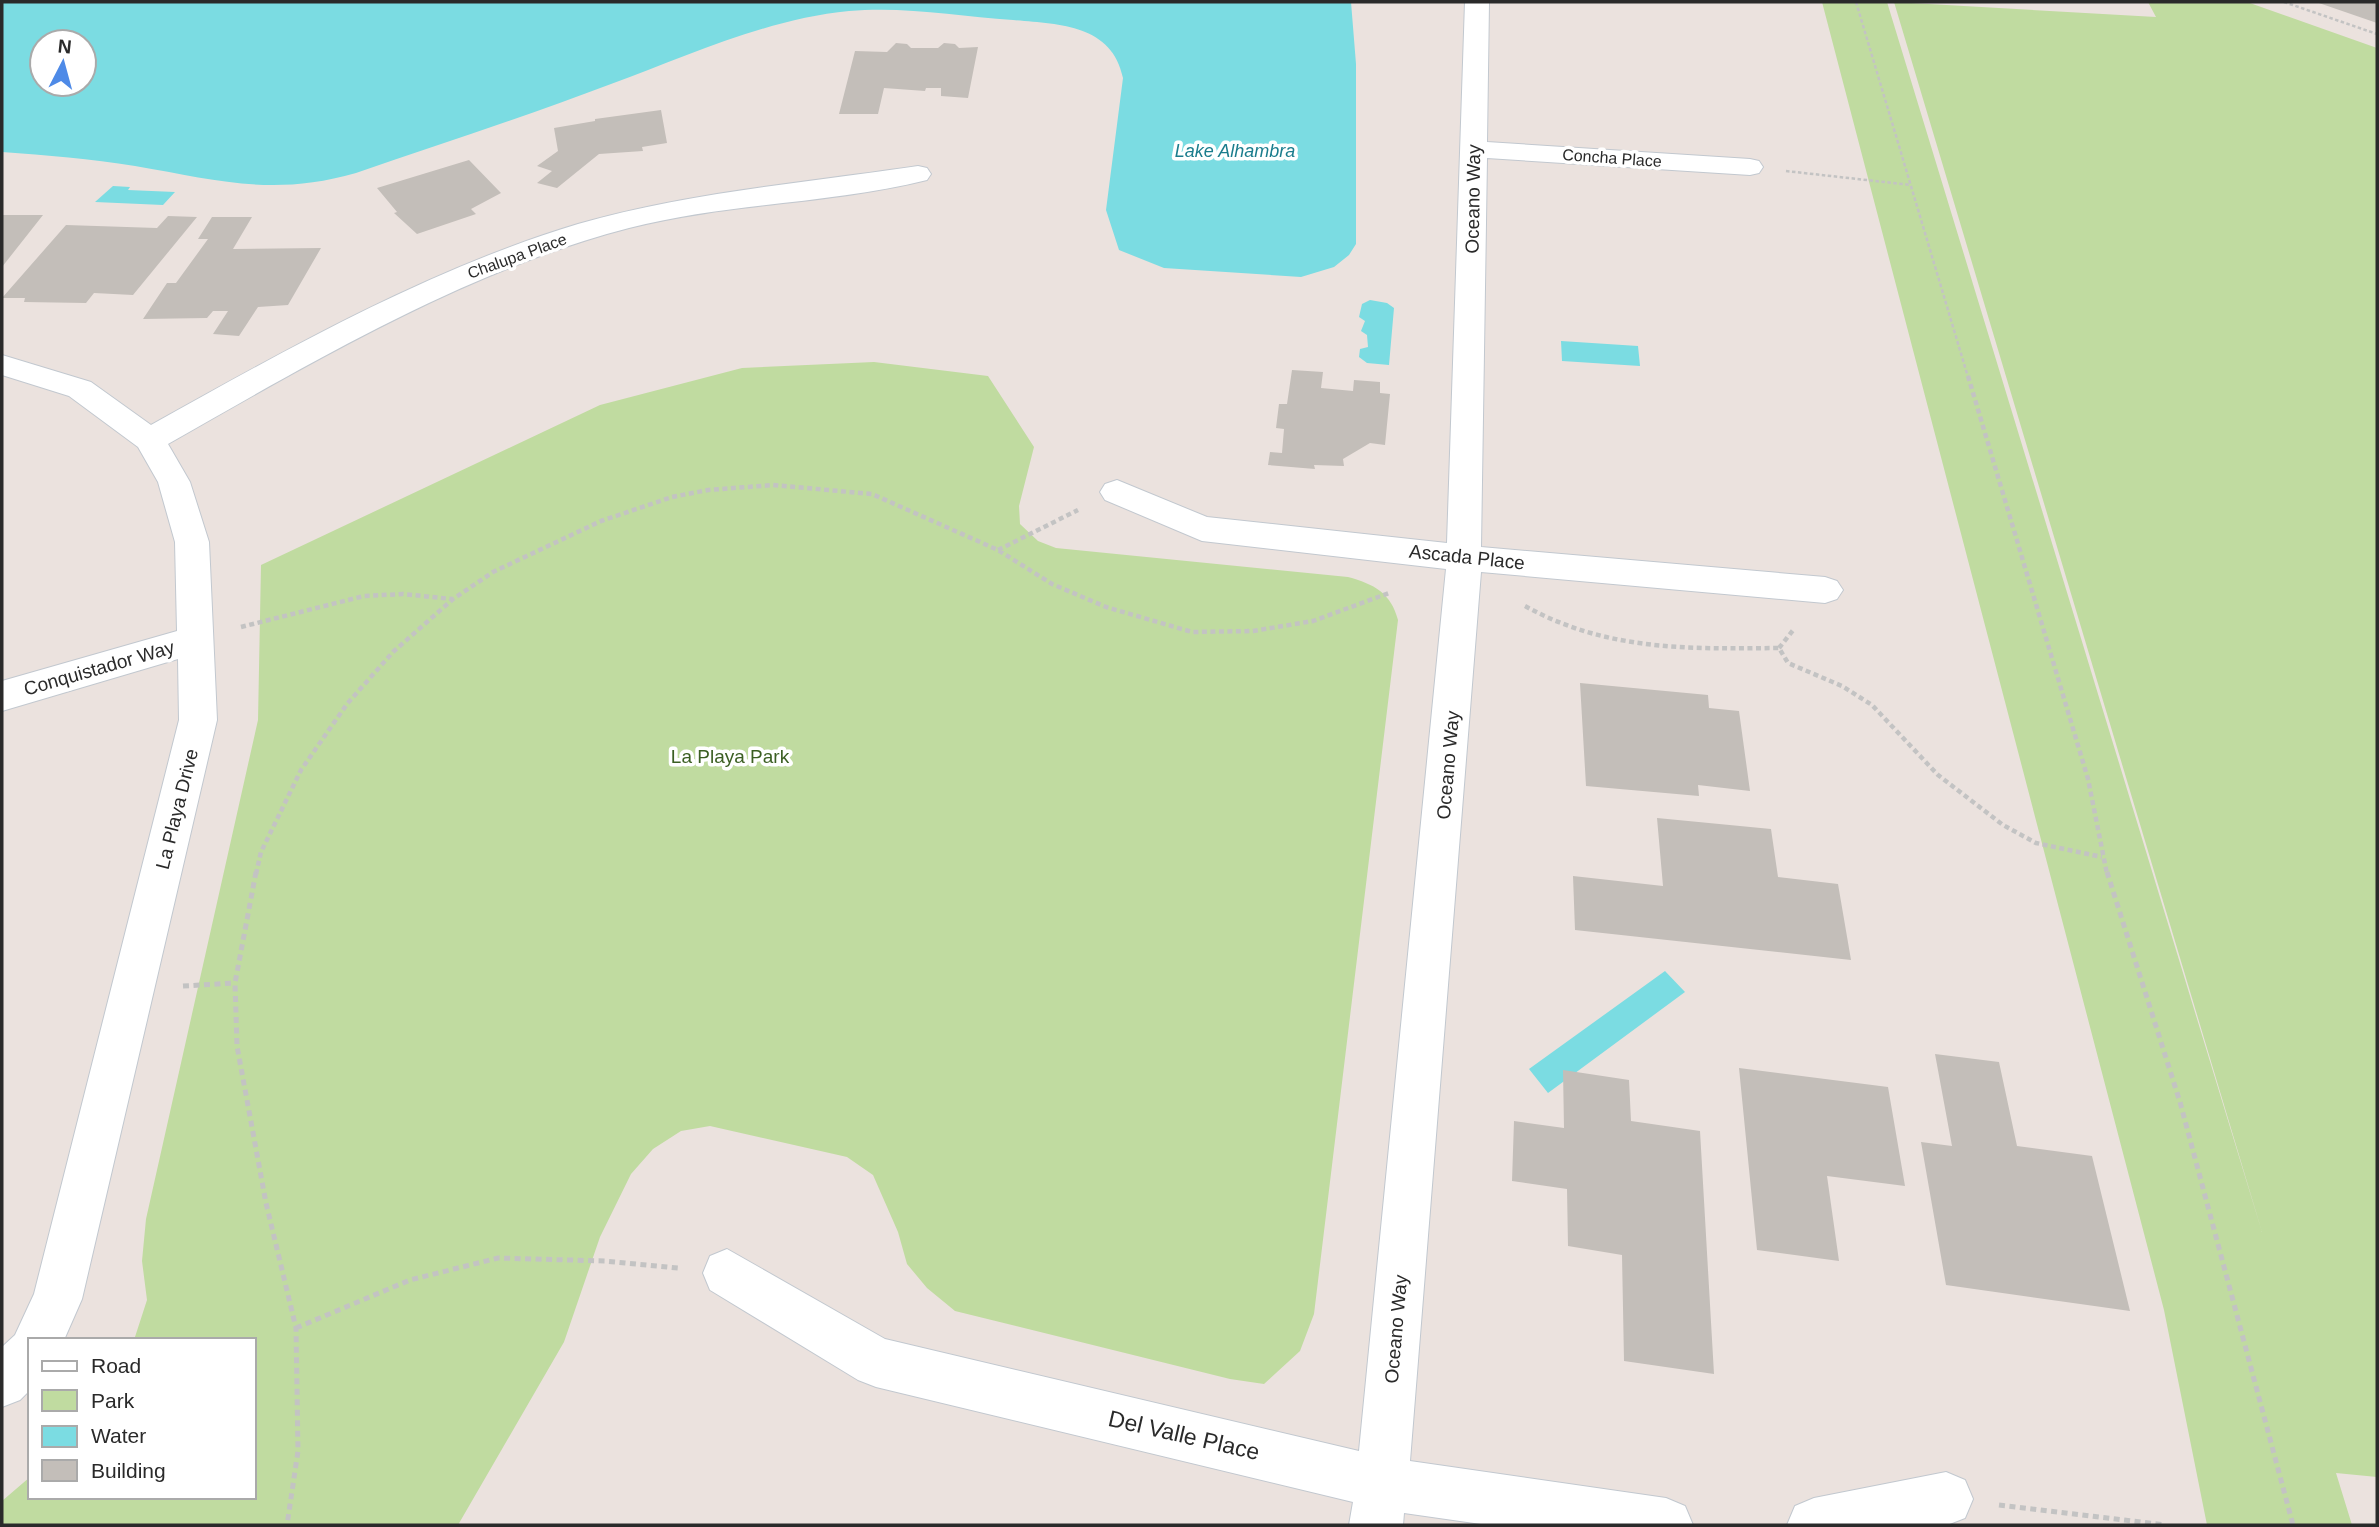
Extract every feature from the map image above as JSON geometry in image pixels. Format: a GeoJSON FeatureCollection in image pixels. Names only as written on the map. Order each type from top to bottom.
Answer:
{"type":"FeatureCollection","features":[{"type":"Feature","properties":{"kind":"street","name":"Oceano Way"},"geometry":{"type":"LineString","coordinates":[[1379,1504],[1465,558],[1477,2]]}},
{"type":"Feature","properties":{"kind":"street","name":"Concha Place"},"geometry":{"type":"LineString","coordinates":[[1474,149],[1750,167]]}},
{"type":"Feature","properties":{"kind":"street","name":"Chalupa Place"},"geometry":{"type":"LineString","coordinates":[[150,440],[215,402],[432,290],[511,256],[591,230],[706,203],[818,191],[918,174]]}},
{"type":"Feature","properties":{"kind":"street","name":"La Playa Drive"},"geometry":{"type":"LineString","coordinates":[[2,365],[80,389],[150,440],[174,482],[192,542],[196,640],[198,720],[57,1299],[39,1338]]}},
{"type":"Feature","properties":{"kind":"street","name":"Ascada Place"},"geometry":{"type":"LineString","coordinates":[[1116,492],[1202,529],[1465,558],[1825,590]]}},
{"type":"Feature","properties":{"kind":"street","name":"Conquistador Way"},"geometry":{"type":"LineString","coordinates":[[2,696],[196,640]]}},
{"type":"Feature","properties":{"kind":"street","name":"Del Valle Place"},"geometry":{"type":"LineString","coordinates":[[727,1273],[876,1362],[1379,1504],[1666,1525]]}},
{"type":"Feature","properties":{"kind":"street"},"geometry":{"type":"LineString","coordinates":[[2,1382],[28,1356]]}},
{"type":"Feature","properties":{"kind":"street"},"geometry":{"type":"LineString","coordinates":[[1814,1525],[1946,1499]]}},
{"type":"Feature","properties":{"kind":"path"},"geometry":{"type":"LineString","coordinates":[[1856,2],[2088,779],[2102,857],[2180,1102],[2293,1525]]}},
{"type":"Feature","properties":{"kind":"path"},"geometry":{"type":"LineString","coordinates":[[2284,2],[2377,34]]}},
{"type":"Feature","properties":{"kind":"path"},"geometry":{"type":"LineString","coordinates":[[1750,167],[1911,185]]}},
{"type":"Feature","properties":{"kind":"path"},"geometry":{"type":"LineString","coordinates":[[287,1525],[298,1451],[296,1328],[266,1203],[237,1046],[235,983],[246,915],[261,852],[301,770],[346,704],[393,652],[453,599],[494,572],[601,521],[672,497],[708,490],[773,485],[872,494],[911,514],[998,550],[1052,584],[1106,607],[1192,632],[1253,631],[1313,621],[1398,590]]}},
{"type":"Feature","properties":{"kind":"path"},"geometry":{"type":"LineString","coordinates":[[998,550],[1116,492]]}},
{"type":"Feature","properties":{"kind":"path"},"geometry":{"type":"LineString","coordinates":[[196,640],[364,596],[404,594],[453,599]]}},
{"type":"Feature","properties":{"kind":"path"},"geometry":{"type":"LineString","coordinates":[[1517,602],[1555,623],[1614,639],[1737,649],[1779,648],[1788,663],[1842,686],[1872,705],[1938,775],[2003,825],[2036,843],[2102,857]]}},
{"type":"Feature","properties":{"kind":"path"},"geometry":{"type":"LineString","coordinates":[[296,1328],[410,1280],[498,1258],[604,1261],[727,1273]]}},
{"type":"Feature","properties":{"kind":"path"},"geometry":{"type":"LineString","coordinates":[[1946,1499],[2165,1525]]}},
{"type":"Feature","properties":{"kind":"green space"},"geometry":{"type":"Polygon","coordinates":[[[1822,2],[1887,2],[2262,1232],[1894,2],[2156,17],[2148,2],[2247,2],[2377,48],[2377,1477],[2336,1473],[2352,1525],[2207,1525],[2164,1310],[1822,2]]]}},
{"type":"Feature","properties":{"kind":"green space","name":"La Playa Park"},"geometry":{"type":"Polygon","coordinates":[[[874,362],[988,376],[1034,447],[1019,506],[1020,524],[1038,541],[1056,548],[1348,577],[1380,591],[1391,603],[1398,620],[1314,1314],[1300,1351],[1264,1384],[1230,1379],[955,1311],[927,1288],[907,1264],[898,1232],[873,1175],[847,1157],[710,1126],[681,1131],[653,1149],[631,1174],[600,1237],[564,1342],[458,1525],[2,1525],[2,1501],[28,1479],[28,1499],[256,1499],[256,1338],[135,1338],[147,1300],[142,1261],[146,1219],[258,720],[261,565],[600,405],[742,368],[874,362]]]}},
{"type":"Feature","properties":{"kind":"water","name":"Lake Alhambra"},"geometry":{"type":"Polygon","coordinates":[[[2,2],[1351,2],[1356,64],[1356,244],[1349,255],[1334,267],[1301,277],[1164,268],[1119,250],[1106,210],[1123,78],[1117,60],[1108,47],[1081,30],[1030,21],[890,10],[818,15],[728,40],[548,107],[356,173],[298,184],[245,184],[102,161],[2,152],[2,2]]]}},
{"type":"Feature","properties":{"kind":"water"},"geometry":{"type":"Polygon","coordinates":[[[113,186],[130,187],[128,190],[175,192],[163,205],[95,202],[113,186]]]}},
{"type":"Feature","properties":{"kind":"water"},"geometry":{"type":"Polygon","coordinates":[[[1370,300],[1387,303],[1394,308],[1389,365],[1367,363],[1359,357],[1360,349],[1368,347],[1367,335],[1361,331],[1365,321],[1359,317],[1362,304],[1370,300]]]}},
{"type":"Feature","properties":{"kind":"water"},"geometry":{"type":"Polygon","coordinates":[[[1561,341],[1638,346],[1640,366],[1562,361],[1561,341]]]}},
{"type":"Feature","properties":{"kind":"water"},"geometry":{"type":"Polygon","coordinates":[[[1665,971],[1685,992],[1548,1093],[1529,1069],[1665,971]]]}},
{"type":"Feature","properties":{"kind":"building"},"geometry":{"type":"Polygon","coordinates":[[[2316,2],[2377,2],[2377,23],[2316,2]]]}},
{"type":"Feature","properties":{"kind":"building"},"geometry":{"type":"Polygon","coordinates":[[[896,43],[907,44],[911,48],[938,48],[944,43],[955,44],[959,48],[978,47],[968,98],[941,96],[941,88],[926,88],[925,91],[884,88],[878,114],[839,114],[855,51],[887,52],[896,43]]]}},
{"type":"Feature","properties":{"kind":"building"},"geometry":{"type":"Polygon","coordinates":[[[661,110],[667,143],[642,147],[643,151],[599,154],[557,188],[537,183],[552,171],[537,166],[558,151],[554,128],[661,110]]]}},
{"type":"Feature","properties":{"kind":"building"},"geometry":{"type":"Polygon","coordinates":[[[469,160],[501,193],[471,209],[476,214],[417,234],[394,213],[397,212],[377,188],[469,160]]]}},
{"type":"Feature","properties":{"kind":"building"},"geometry":{"type":"Polygon","coordinates":[[[2,215],[43,215],[2,267],[2,215]]]}},
{"type":"Feature","properties":{"kind":"building"},"geometry":{"type":"Polygon","coordinates":[[[168,216],[197,217],[133,295],[94,293],[86,303],[24,302],[25,298],[2,298],[66,225],[157,228],[168,216]]]}},
{"type":"Feature","properties":{"kind":"building"},"geometry":{"type":"Polygon","coordinates":[[[212,217],[252,217],[233,249],[321,248],[288,305],[258,307],[239,336],[213,334],[228,311],[213,311],[207,318],[143,319],[167,283],[176,283],[208,239],[198,239],[212,217]]]}},
{"type":"Feature","properties":{"kind":"building"},"geometry":{"type":"Polygon","coordinates":[[[1292,370],[1323,372],[1321,388],[1353,391],[1354,380],[1380,382],[1380,393],[1390,394],[1385,445],[1370,443],[1343,459],[1344,466],[1314,465],[1315,469],[1268,465],[1270,452],[1282,453],[1284,429],[1276,428],[1279,404],[1287,404],[1292,370]]]}},
{"type":"Feature","properties":{"kind":"building"},"geometry":{"type":"Polygon","coordinates":[[[1580,683],[1708,695],[1709,708],[1739,711],[1750,791],[1698,785],[1699,796],[1586,786],[1580,683]]]}},
{"type":"Feature","properties":{"kind":"building"},"geometry":{"type":"Polygon","coordinates":[[[1657,818],[1771,829],[1778,877],[1838,884],[1851,960],[1575,930],[1573,876],[1663,886],[1657,818]]]}},
{"type":"Feature","properties":{"kind":"building"},"geometry":{"type":"Polygon","coordinates":[[[1935,1054],[1999,1062],[2017,1146],[2092,1156],[2130,1311],[1946,1285],[1921,1142],[1952,1146],[1935,1054]]]}},
{"type":"Feature","properties":{"kind":"building"},"geometry":{"type":"Polygon","coordinates":[[[1739,1068],[1888,1087],[1905,1186],[1827,1176],[1839,1261],[1757,1250],[1739,1068]]]}},
{"type":"Feature","properties":{"kind":"building"},"geometry":{"type":"Polygon","coordinates":[[[1563,1070],[1629,1080],[1631,1121],[1700,1131],[1714,1374],[1624,1361],[1622,1255],[1568,1246],[1567,1189],[1512,1181],[1514,1121],[1564,1128],[1563,1070]]]}}]}
